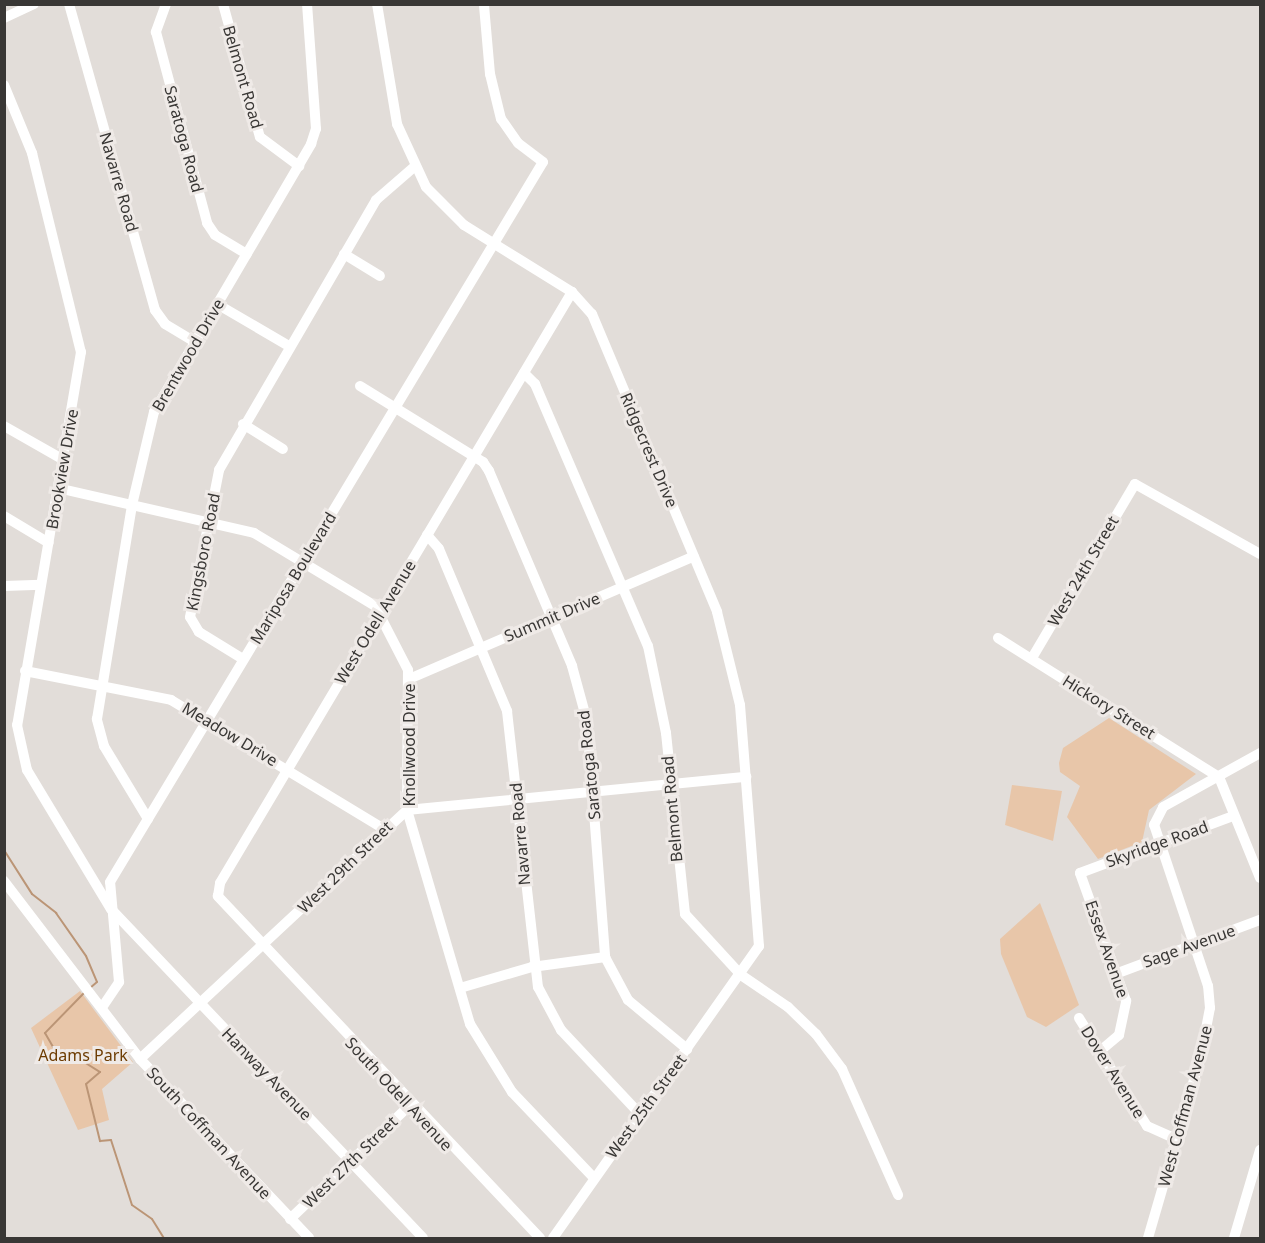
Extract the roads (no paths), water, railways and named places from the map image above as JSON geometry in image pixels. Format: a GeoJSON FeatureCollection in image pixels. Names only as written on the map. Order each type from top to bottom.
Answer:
{"type":"FeatureCollection","features":[{"type":"Feature","properties":{"kind":"street"},"geometry":{"type":"LineString","coordinates":[[4,18],[34,4]]}},
{"type":"Feature","properties":{"kind":"street","name":"Navarre Road"},"geometry":{"type":"LineString","coordinates":[[69,4],[155,310],[165,324],[195,342]]}},
{"type":"Feature","properties":{"kind":"street","name":"Saratoga Road"},"geometry":{"type":"LineString","coordinates":[[166,4],[156,32],[207,223],[215,235],[247,254]]}},
{"type":"Feature","properties":{"kind":"street","name":"Belmont Road"},"geometry":{"type":"LineString","coordinates":[[223,4],[260,137],[299,166]]}},
{"type":"Feature","properties":{"kind":"street","name":"Brentwood Drive"},"geometry":{"type":"LineString","coordinates":[[148,819],[104,746],[96,719],[99,686],[132,505],[154,412],[299,166],[316,129],[307,4]]}},
{"type":"Feature","properties":{"kind":"street","name":"Ridgecrest Drive"},"geometry":{"type":"LineString","coordinates":[[377,4],[397,124],[414,167],[438,201],[494,246],[572,292],[592,314],[694,556],[732,663],[746,777],[761,934],[741,975]]}},
{"type":"Feature","properties":{"kind":"street","name":"Mariposa Boulevard"},"geometry":{"type":"LineString","coordinates":[[103,1006],[119,982],[110,882],[543,162],[518,143],[501,119],[490,74],[484,6]]}},
{"type":"Feature","properties":{"kind":"street","name":"Brookview Drive"},"geometry":{"type":"LineString","coordinates":[[4,85],[78,322],[81,352],[62,459],[62,489],[49,543],[17,725],[27,770],[111,909]]}},
{"type":"Feature","properties":{"kind":"street","name":"Kingsboro Road"},"geometry":{"type":"LineString","coordinates":[[243,659],[199,632],[190,617],[219,470],[243,424],[382,191],[414,167]]}},
{"type":"Feature","properties":{"kind":"street"},"geometry":{"type":"LineString","coordinates":[[344,254],[380,276]]}},
{"type":"Feature","properties":{"kind":"street","name":"West Odell Avenue"},"geometry":{"type":"LineString","coordinates":[[261,947],[218,896],[220,883],[572,292]]}},
{"type":"Feature","properties":{"kind":"street"},"geometry":{"type":"LineString","coordinates":[[217,304],[289,346]]}},
{"type":"Feature","properties":{"kind":"street","name":"Belmont Road"},"geometry":{"type":"LineString","coordinates":[[524,373],[535,384],[622,587],[657,683],[685,914],[741,975],[788,1007],[842,1068],[898,1195]]}},
{"type":"Feature","properties":{"kind":"street","name":"Saratoga Road"},"geometry":{"type":"LineString","coordinates":[[360,386],[473,456],[489,471],[552,617],[587,721],[605,957],[628,1000],[687,1049]]}},
{"type":"Feature","properties":{"kind":"street"},"geometry":{"type":"LineString","coordinates":[[243,424],[283,448]]}},
{"type":"Feature","properties":{"kind":"street"},"geometry":{"type":"LineString","coordinates":[[4,426],[62,459]]}},
{"type":"Feature","properties":{"kind":"street","name":"West 24th Street"},"geometry":{"type":"LineString","coordinates":[[1032,658],[1135,484],[1260,554]]}},
{"type":"Feature","properties":{"kind":"street"},"geometry":{"type":"LineString","coordinates":[[62,489],[208,520],[254,533],[380,614]]}},
{"type":"Feature","properties":{"kind":"street"},"geometry":{"type":"LineString","coordinates":[[4,516],[49,543]]}},
{"type":"Feature","properties":{"kind":"street","name":"Navarre Road"},"geometry":{"type":"LineString","coordinates":[[427,535],[439,549],[507,711],[532,967],[561,1030],[640,1114]]}},
{"type":"Feature","properties":{"kind":"street","name":"Summit Drive"},"geometry":{"type":"LineString","coordinates":[[410,679],[694,556]]}},
{"type":"Feature","properties":{"kind":"street"},"geometry":{"type":"LineString","coordinates":[[4,586],[41,585]]}},
{"type":"Feature","properties":{"kind":"street","name":"Knollwood Drive"},"geometry":{"type":"LineString","coordinates":[[380,614],[410,679],[407,810],[470,1024],[499,1076],[594,1178]]}},
{"type":"Feature","properties":{"kind":"street","name":"Hickory Street"},"geometry":{"type":"LineString","coordinates":[[998,638],[1219,777]]}},
{"type":"Feature","properties":{"kind":"street","name":"Meadow Drive"},"geometry":{"type":"LineString","coordinates":[[25,671],[171,700],[384,829]]}},
{"type":"Feature","properties":{"kind":"street","name":"West Coffman Avenue"},"geometry":{"type":"LineString","coordinates":[[1148,1239],[1178,1140],[1210,1008],[1195,943],[1155,844],[1154,825],[1163,807],[1260,753]]}},
{"type":"Feature","properties":{"kind":"street","name":"West 29th Street"},"geometry":{"type":"LineString","coordinates":[[140,1059],[407,810],[516,796],[746,777]]}},
{"type":"Feature","properties":{"kind":"street"},"geometry":{"type":"LineString","coordinates":[[1219,777],[1260,878]]}},
{"type":"Feature","properties":{"kind":"street","name":"Skyridge Road"},"geometry":{"type":"LineString","coordinates":[[1080,873],[1233,816]]}},
{"type":"Feature","properties":{"kind":"street","name":"Essex Avenue"},"geometry":{"type":"LineString","coordinates":[[1080,873],[1118,973],[1125,1024],[1100,1051]]}},
{"type":"Feature","properties":{"kind":"street","name":"South Coffman Avenue"},"geometry":{"type":"LineString","coordinates":[[4,880],[103,1006],[140,1059],[309,1239]]}},
{"type":"Feature","properties":{"kind":"street","name":"Hanway Avenue"},"geometry":{"type":"LineString","coordinates":[[111,909],[423,1239]]}},
{"type":"Feature","properties":{"kind":"street","name":"Sage Avenue"},"geometry":{"type":"LineString","coordinates":[[1118,973],[1260,920]]}},
{"type":"Feature","properties":{"kind":"street","name":"South Odell Avenue"},"geometry":{"type":"LineString","coordinates":[[261,947],[540,1239]]}},
{"type":"Feature","properties":{"kind":"street"},"geometry":{"type":"LineString","coordinates":[[460,988],[532,967],[605,957]]}},
{"type":"Feature","properties":{"kind":"street","name":"West 25th Street"},"geometry":{"type":"LineString","coordinates":[[554,1239],[594,1178],[741,975]]}},
{"type":"Feature","properties":{"kind":"street","name":"Dover Avenue"},"geometry":{"type":"LineString","coordinates":[[1079,1018],[1147,1126],[1178,1140]]}},
{"type":"Feature","properties":{"kind":"street","name":"West 27th Street"},"geometry":{"type":"LineString","coordinates":[[290,1219],[410,1105]]}},
{"type":"Feature","properties":{"kind":"street"},"geometry":{"type":"LineString","coordinates":[[1234,1239],[1260,1150]]}},
{"type":"Feature","properties":{"kind":"waterway"},"geometry":{"type":"LineString","coordinates":[[4,850],[32,894],[56,913],[86,956],[97,982],[91,987]]}},
{"type":"Feature","properties":{"kind":"waterway"},"geometry":{"type":"LineString","coordinates":[[84,993],[45,1033],[60,1059],[84,1062],[100,1072],[86,1084],[100,1141],[111,1140],[132,1205],[152,1219],[164,1238]]}},
{"type":"Feature","properties":{"kind":"park label","name":"Adams Park"},"geometry":{"type":"Point","coordinates":[83,1055]}}]}
